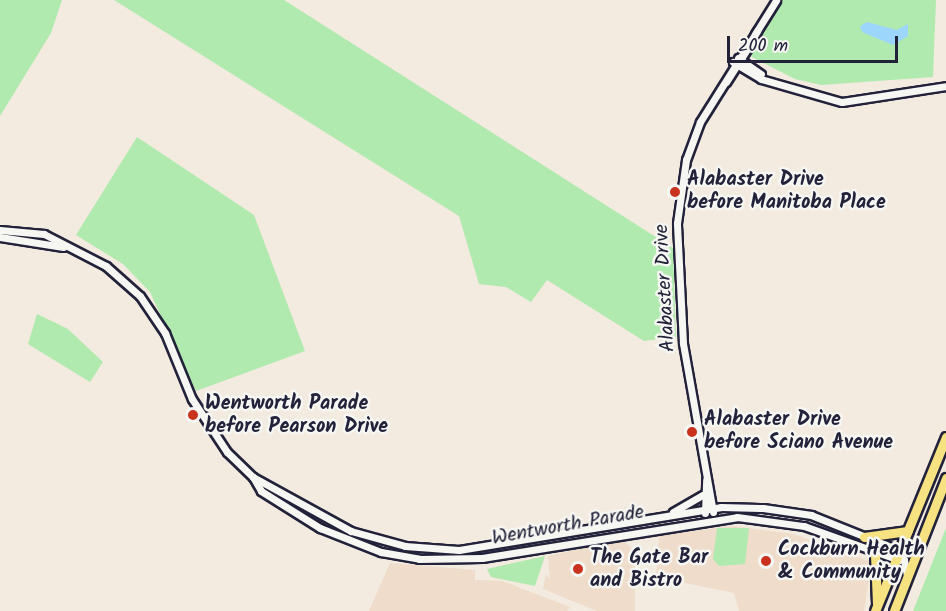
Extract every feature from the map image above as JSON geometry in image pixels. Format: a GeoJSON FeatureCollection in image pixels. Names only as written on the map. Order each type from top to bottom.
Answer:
{"type":"FeatureCollection","features":[{"type":"Feature","properties":{"kind":"highway"},"geometry":{"type":"LineString","coordinates":[[876,608],[899,558],[946,437]]}},
{"type":"Feature","properties":{"kind":"highway"},"geometry":{"type":"LineString","coordinates":[[894,611],[946,477]]}},
{"type":"Feature","properties":{"kind":"highway"},"geometry":{"type":"LineString","coordinates":[[864,537],[908,531]]}},
{"type":"Feature","properties":{"kind":"highway"},"geometry":{"type":"LineString","coordinates":[[875,554],[876,608]]}},
{"type":"Feature","properties":{"kind":"street","name":"Alabaster Drive"},"geometry":{"type":"LineString","coordinates":[[705,520],[709,508],[706,480],[683,342],[677,223],[686,160],[713,98],[776,0]]}},
{"type":"Feature","properties":{"kind":"street"},"geometry":{"type":"LineString","coordinates":[[737,61],[770,81],[842,102],[946,86]]}},
{"type":"Feature","properties":{"kind":"street","name":"Wentworth Parade"},"geometry":{"type":"LineString","coordinates":[[0,230],[44,234],[106,266],[140,296],[165,333],[203,419],[253,477],[261,491],[320,528],[395,555],[463,560],[713,519],[796,524],[875,554],[899,558]]}},
{"type":"Feature","properties":{"kind":"street","name":"Wentworth Parade"},"geometry":{"type":"LineString","coordinates":[[0,237],[68,248]]}},
{"type":"Feature","properties":{"kind":"street","name":"Wentworth Parade"},"geometry":{"type":"LineString","coordinates":[[253,477],[326,520],[405,546],[459,550],[709,508],[795,512],[864,537],[899,558]]}},
{"type":"Feature","properties":{"kind":"street","name":"Alabaster Drive"},"geometry":{"type":"LineString","coordinates":[[706,480],[703,495],[713,519]]}},
{"type":"Feature","properties":{"kind":"street"},"geometry":{"type":"LineString","coordinates":[[668,515],[703,495]]}},
{"type":"Feature","properties":{"kind":"street"},"geometry":{"type":"LineString","coordinates":[[564,534],[566,544]]}},
{"type":"Feature","properties":{"kind":"street"},"geometry":{"type":"LineString","coordinates":[[904,584],[899,558],[917,551]]}},
{"type":"Feature","properties":{"kind":"shaded area"},"geometry":{"type":"Polygon","coordinates":[[[731,526],[794,534],[872,562],[864,611],[739,611],[734,593],[656,577],[659,536],[731,526]]]}},
{"type":"Feature","properties":{"kind":"shaded area"},"geometry":{"type":"Polygon","coordinates":[[[622,540],[635,551],[635,611],[597,611],[543,589],[546,574],[550,579],[548,556],[622,540]]]}},
{"type":"Feature","properties":{"kind":"shaded area"},"geometry":{"type":"Polygon","coordinates":[[[390,563],[475,570],[475,580],[502,581],[570,607],[567,611],[369,611],[390,563]]]}},
{"type":"Feature","properties":{"kind":"green space"},"geometry":{"type":"Polygon","coordinates":[[[0,0],[62,0],[51,33],[0,116],[0,0]]]}},
{"type":"Feature","properties":{"kind":"green space"},"geometry":{"type":"Polygon","coordinates":[[[114,0],[284,0],[673,248],[676,337],[644,341],[547,280],[531,302],[506,287],[479,284],[459,216],[114,0]]]}},
{"type":"Feature","properties":{"kind":"green space"},"geometry":{"type":"Polygon","coordinates":[[[783,0],[936,0],[933,77],[821,85],[795,79],[746,54],[783,0]]]}},
{"type":"Feature","properties":{"kind":"green space"},"geometry":{"type":"Polygon","coordinates":[[[137,137],[254,215],[305,351],[196,391],[150,292],[123,264],[76,235],[137,137]]]}},
{"type":"Feature","properties":{"kind":"green space"},"geometry":{"type":"Polygon","coordinates":[[[37,314],[68,329],[103,362],[90,382],[28,344],[37,314]]]}},
{"type":"Feature","properties":{"kind":"green space"},"geometry":{"type":"Polygon","coordinates":[[[717,528],[749,528],[745,564],[719,566],[713,559],[717,528]]]}},
{"type":"Feature","properties":{"kind":"green space"},"geometry":{"type":"Polygon","coordinates":[[[946,528],[946,611],[913,611],[946,528]]]}},
{"type":"Feature","properties":{"kind":"green space"},"geometry":{"type":"Polygon","coordinates":[[[545,556],[535,586],[491,577],[487,569],[545,556]]]}},
{"type":"Feature","properties":{"kind":"water"},"geometry":{"type":"Polygon","coordinates":[[[867,22],[897,30],[908,24],[908,36],[893,45],[862,32],[860,26],[867,22]]]}},
{"type":"Feature","properties":{"kind":"place","name":"Alabaster Drive before Manitoba Place"},"geometry":{"type":"Point","coordinates":[675,192]}},
{"type":"Feature","properties":{"kind":"place","name":"Wentworth Parade before Pearson Drive"},"geometry":{"type":"Point","coordinates":[193,415]}},
{"type":"Feature","properties":{"kind":"place","name":"Alabaster Drive before Sciano Avenue"},"geometry":{"type":"Point","coordinates":[692,432]}},
{"type":"Feature","properties":{"kind":"place","name":"Cockburn Health & Community"},"geometry":{"type":"Point","coordinates":[766,561]}},
{"type":"Feature","properties":{"kind":"place","name":"The Gate Bar and Bistro"},"geometry":{"type":"Point","coordinates":[578,569]}}]}
